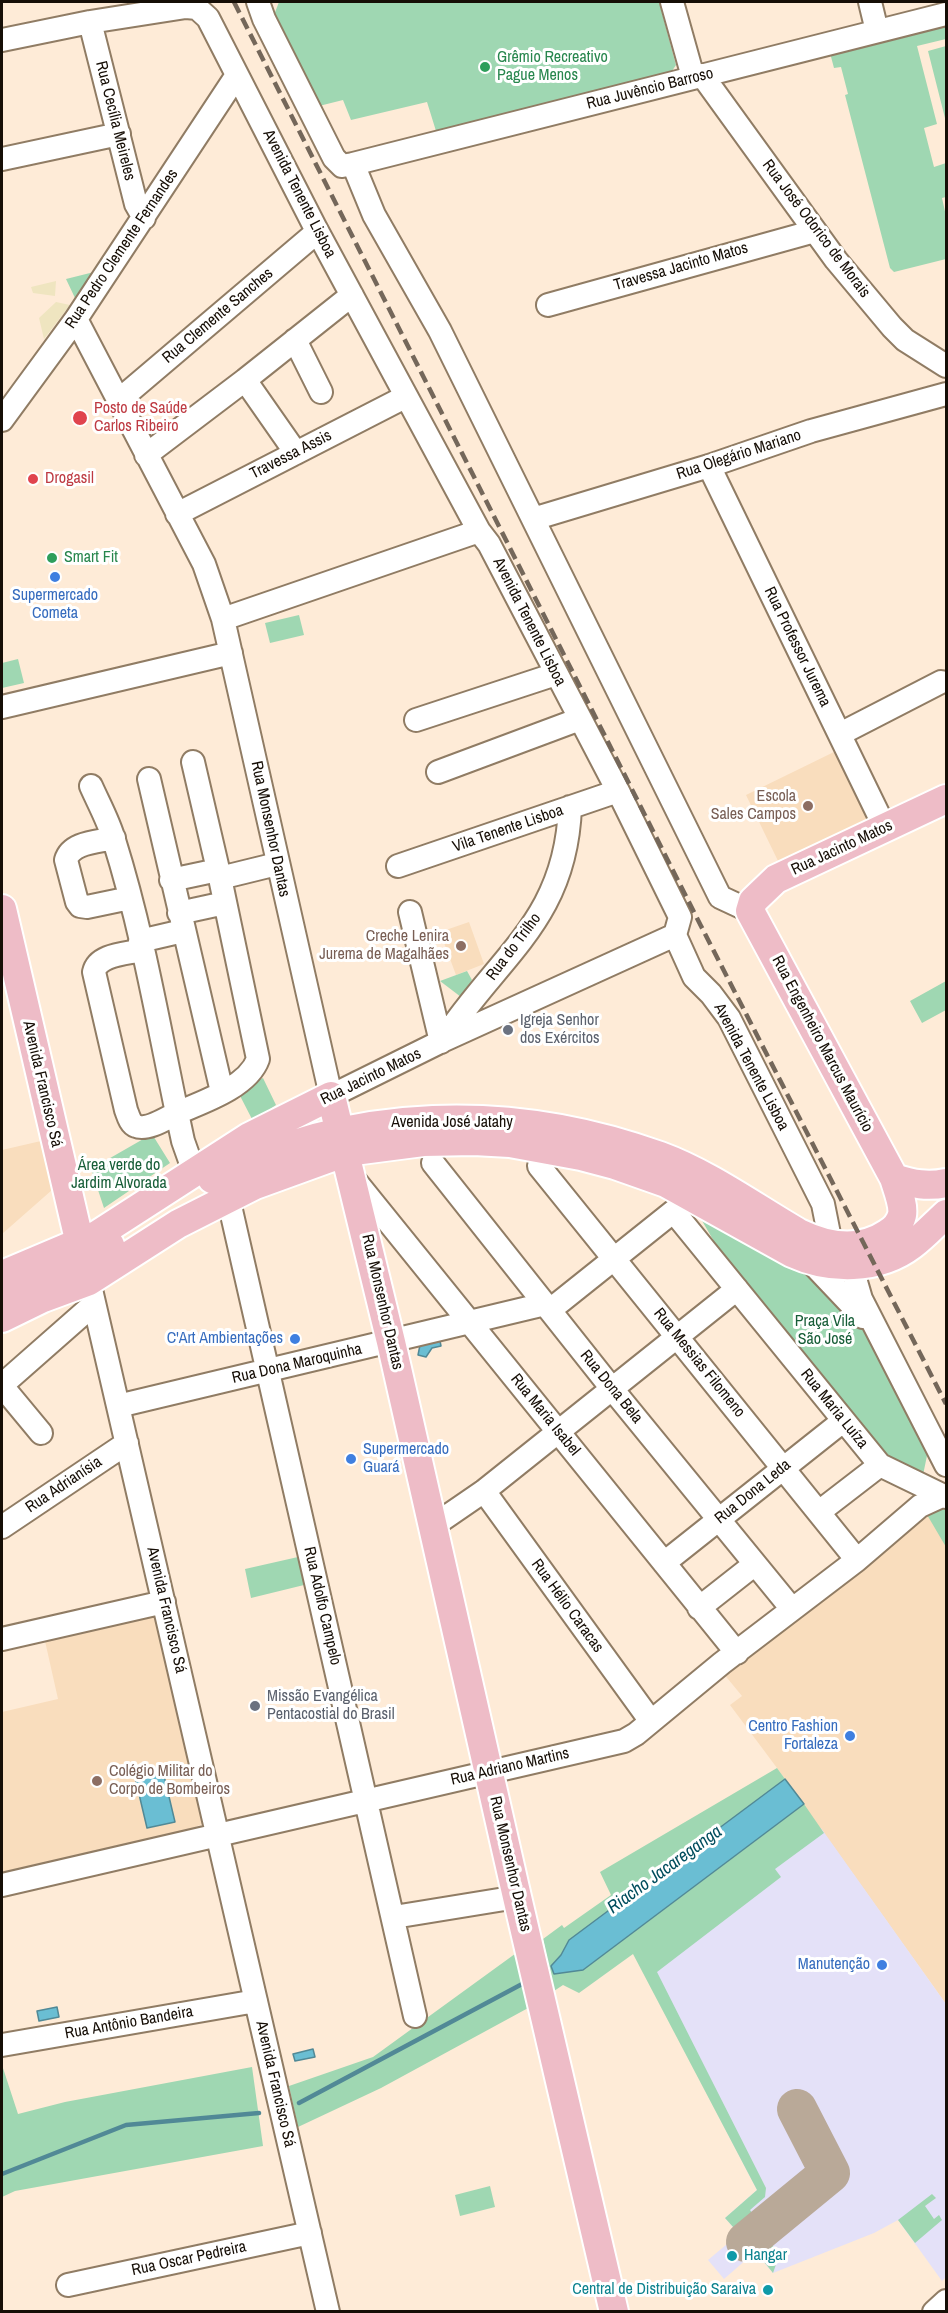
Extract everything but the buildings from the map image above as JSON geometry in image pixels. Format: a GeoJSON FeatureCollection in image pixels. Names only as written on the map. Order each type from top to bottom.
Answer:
{"type":"FeatureCollection","features":[{"type":"Feature","properties":{"kind":"main road","name":"Rua Jacinto Matos"},"geometry":{"type":"LineString","coordinates":[[750,911],[753,901],[776,879],[946,799]]}},
{"type":"Feature","properties":{"kind":"main road","name":"Rua Engenheiro Marcus Maurício"},"geometry":{"type":"LineString","coordinates":[[750,911],[894,1178]]}},
{"type":"Feature","properties":{"kind":"main road","name":"Avenida Francisco Sá"},"geometry":{"type":"LineString","coordinates":[[2,918],[87,1272]]}},
{"type":"Feature","properties":{"kind":"main road","name":"Rua Jacinto Matos"},"geometry":{"type":"LineString","coordinates":[[87,1272],[97,1235],[237,1144],[331,1096]]}},
{"type":"Feature","properties":{"kind":"main road","name":"Rua Monsenhor Dantas"},"geometry":{"type":"LineString","coordinates":[[331,1096],[392,1342],[517,1897],[614,2312]]}},
{"type":"Feature","properties":{"kind":"main road","name":"Avenida José Jatahy"},"geometry":{"type":"LineString","coordinates":[[346,1153],[377,1124],[444,1119],[545,1125],[662,1157],[693,1171],[817,1242],[820,1252]]}},
{"type":"Feature","properties":{"kind":"main road","name":"Avenida José Jatahy"},"geometry":{"type":"LineString","coordinates":[[2,1295],[87,1272],[209,1181],[232,1168],[280,1148],[302,1140],[346,1153]]}},
{"type":"Feature","properties":{"kind":"main road","name":"Avenida José Jatahy"},"geometry":{"type":"LineString","coordinates":[[2,1318],[178,1224],[207,1211],[228,1197],[286,1172],[346,1153],[423,1142],[510,1143],[581,1156],[615,1165],[666,1183],[683,1204],[820,1252],[838,1265],[874,1263],[893,1256],[911,1246],[946,1214]]}},
{"type":"Feature","properties":{"kind":"main road"},"geometry":{"type":"LineString","coordinates":[[237,1144],[280,1148]]}},
{"type":"Feature","properties":{"kind":"main road"},"geometry":{"type":"LineString","coordinates":[[894,1178],[916,1185],[933,1186],[946,1183]]}},
{"type":"Feature","properties":{"kind":"main road","name":"Avenida José Jatahy"},"geometry":{"type":"LineString","coordinates":[[820,1252],[865,1245],[882,1238],[896,1228],[902,1214],[894,1178]]}},
{"type":"Feature","properties":{"kind":"main road"},"geometry":{"type":"LineString","coordinates":[[2,1275],[87,1272]]}},
{"type":"Feature","properties":{"kind":"street"},"geometry":{"type":"LineString","coordinates":[[258,2],[264,19],[334,158],[342,165],[353,164],[374,215],[440,331],[720,897],[750,911]]}},
{"type":"Feature","properties":{"kind":"street","name":"Rua José Odorico de Morais"},"geometry":{"type":"LineString","coordinates":[[672,2],[698,76],[836,260],[905,340],[946,366]]}},
{"type":"Feature","properties":{"kind":"street"},"geometry":{"type":"LineString","coordinates":[[870,2],[877,31]]}},
{"type":"Feature","properties":{"kind":"street","name":"Avenida Tenente Lisboa"},"geometry":{"type":"LineString","coordinates":[[90,22],[180,8],[197,8],[208,18],[317,232],[405,397],[479,531],[489,544],[618,791],[680,917],[675,935],[694,977],[711,994],[729,1018],[823,1204],[820,1252]]}},
{"type":"Feature","properties":{"kind":"street","name":"Rua Juvêncio Barroso"},"geometry":{"type":"LineString","coordinates":[[353,164],[946,14]]}},
{"type":"Feature","properties":{"kind":"street"},"geometry":{"type":"LineString","coordinates":[[2,40],[90,22]]}},
{"type":"Feature","properties":{"kind":"street","name":"Rua Cecília Meireles"},"geometry":{"type":"LineString","coordinates":[[90,22],[136,204],[144,218]]}},
{"type":"Feature","properties":{"kind":"street","name":"Rua Pedro Clemente Fernandes"},"geometry":{"type":"LineString","coordinates":[[2,420],[76,319],[237,75]]}},
{"type":"Feature","properties":{"kind":"street"},"geometry":{"type":"LineString","coordinates":[[2,159],[119,134]]}},
{"type":"Feature","properties":{"kind":"street","name":"Travessa Jacinto Matos"},"geometry":{"type":"LineString","coordinates":[[548,305],[815,231]]}},
{"type":"Feature","properties":{"kind":"street","name":"Rua Clemente Sanches"},"geometry":{"type":"LineString","coordinates":[[118,400],[317,232]]}},
{"type":"Feature","properties":{"kind":"street"},"geometry":{"type":"LineString","coordinates":[[146,454],[245,380],[352,295]]}},
{"type":"Feature","properties":{"kind":"street","name":"Rua Monsenhor Dantas"},"geometry":{"type":"LineString","coordinates":[[76,319],[204,564],[223,619],[331,1096]]}},
{"type":"Feature","properties":{"kind":"street"},"geometry":{"type":"LineString","coordinates":[[295,340],[321,392]]}},
{"type":"Feature","properties":{"kind":"street"},"geometry":{"type":"LineString","coordinates":[[926,355],[946,394]]}},
{"type":"Feature","properties":{"kind":"street"},"geometry":{"type":"LineString","coordinates":[[245,380],[296,453]]}},
{"type":"Feature","properties":{"kind":"street","name":"Rua Olegário Mariano"},"geometry":{"type":"LineString","coordinates":[[534,519],[709,466],[811,431],[946,394]]}},
{"type":"Feature","properties":{"kind":"street","name":"Travessa Assis"},"geometry":{"type":"LineString","coordinates":[[177,514],[405,397]]}},
{"type":"Feature","properties":{"kind":"street","name":"Rua Professor Jurema"},"geometry":{"type":"LineString","coordinates":[[709,466],[885,828]]}},
{"type":"Feature","properties":{"kind":"street"},"geometry":{"type":"LineString","coordinates":[[223,619],[479,531]]}},
{"type":"Feature","properties":{"kind":"street"},"geometry":{"type":"LineString","coordinates":[[2,707],[231,652]]}},
{"type":"Feature","properties":{"kind":"street"},"geometry":{"type":"LineString","coordinates":[[416,720],[556,674]]}},
{"type":"Feature","properties":{"kind":"street"},"geometry":{"type":"LineString","coordinates":[[840,734],[941,682]]}},
{"type":"Feature","properties":{"kind":"street"},"geometry":{"type":"LineString","coordinates":[[438,772],[580,719]]}},
{"type":"Feature","properties":{"kind":"street"},"geometry":{"type":"LineString","coordinates":[[193,762],[219,874],[258,1059],[249,1075],[222,1092],[160,1122],[143,1127],[136,1126],[130,1122],[94,979],[95,965],[102,960],[141,946],[181,922],[225,903]]}},
{"type":"Feature","properties":{"kind":"street"},"geometry":{"type":"LineString","coordinates":[[148,779],[222,1092]]}},
{"type":"Feature","properties":{"kind":"street"},"geometry":{"type":"LineString","coordinates":[[91,786],[114,838],[141,946],[183,1141],[194,1172]]}},
{"type":"Feature","properties":{"kind":"street","name":"Vila Tenente Lisboa"},"geometry":{"type":"LineString","coordinates":[[398,866],[618,791]]}},
{"type":"Feature","properties":{"kind":"street","name":"Rua do Trilho"},"geometry":{"type":"LineString","coordinates":[[441,1042],[528,933],[544,906],[558,878],[565,855],[570,807]]}},
{"type":"Feature","properties":{"kind":"street"},"geometry":{"type":"LineString","coordinates":[[114,838],[79,846],[71,849],[67,855],[66,860],[77,902],[80,906],[87,908],[130,898]]}},
{"type":"Feature","properties":{"kind":"street"},"geometry":{"type":"LineString","coordinates":[[171,880],[277,864]]}},
{"type":"Feature","properties":{"kind":"street"},"geometry":{"type":"LineString","coordinates":[[410,912],[441,1042]]}},
{"type":"Feature","properties":{"kind":"street","name":"Rua Jacinto Matos"},"geometry":{"type":"LineString","coordinates":[[331,1096],[441,1042],[675,935]]}},
{"type":"Feature","properties":{"kind":"street","name":"Rua Maria Isabel"},"geometry":{"type":"LineString","coordinates":[[346,1153],[469,1323],[737,1653]]}},
{"type":"Feature","properties":{"kind":"street","name":"Rua Dona Bela"},"geometry":{"type":"LineString","coordinates":[[433,1163],[613,1390],[792,1609]]}},
{"type":"Feature","properties":{"kind":"street","name":"Rua Messias Filomeno"},"geometry":{"type":"LineString","coordinates":[[539,1166],[857,1560]]}},
{"type":"Feature","properties":{"kind":"street","name":"Rua Adolfo Campelo"},"geometry":{"type":"LineString","coordinates":[[228,1197],[415,2016]]}},
{"type":"Feature","properties":{"kind":"street","name":"Rua Dona Maroquinha"},"geometry":{"type":"LineString","coordinates":[[118,1406],[469,1323],[548,1307],[614,1260],[683,1204]]}},
{"type":"Feature","properties":{"kind":"street","name":"Rua Maria Luíza"},"geometry":{"type":"LineString","coordinates":[[683,1204],[737,1289],[880,1465],[934,1497]]}},
{"type":"Feature","properties":{"kind":"street"},"geometry":{"type":"LineString","coordinates":[[820,1252],[849,1300],[880,1336]]}},
{"type":"Feature","properties":{"kind":"street"},"geometry":{"type":"LineString","coordinates":[[854,1265],[854,1275],[861,1299],[943,1456]]}},
{"type":"Feature","properties":{"kind":"street","name":"Avenida José Jatahy"},"geometry":{"type":"LineString","coordinates":[[2,1385],[87,1272]]}},
{"type":"Feature","properties":{"kind":"street","name":"Avenida Francisco Sá"},"geometry":{"type":"LineString","coordinates":[[87,1272],[328,2312]]}},
{"type":"Feature","properties":{"kind":"street"},"geometry":{"type":"LineString","coordinates":[[433,1526],[484,1491],[737,1289]]}},
{"type":"Feature","properties":{"kind":"street"},"geometry":{"type":"LineString","coordinates":[[2,1385],[41,1432]]}},
{"type":"Feature","properties":{"kind":"street","name":"Rua Dona Leda"},"geometry":{"type":"LineString","coordinates":[[664,1563],[843,1421]]}},
{"type":"Feature","properties":{"kind":"street","name":"Rua Adrianísia"},"geometry":{"type":"LineString","coordinates":[[2,1527],[127,1443]]}},
{"type":"Feature","properties":{"kind":"street","name":"Rua Adriano Martins"},"geometry":{"type":"LineString","coordinates":[[2,1885],[624,1741],[636,1734],[650,1720],[857,1560],[934,1497],[943,1456]]}},
{"type":"Feature","properties":{"kind":"street"},"geometry":{"type":"LineString","coordinates":[[819,1512],[880,1465]]}},
{"type":"Feature","properties":{"kind":"street","name":"Rua Hélio Caracas"},"geometry":{"type":"LineString","coordinates":[[484,1491],[650,1720]]}},
{"type":"Feature","properties":{"kind":"street"},"geometry":{"type":"LineString","coordinates":[[699,1608],[755,1564]]}},
{"type":"Feature","properties":{"kind":"street"},"geometry":{"type":"LineString","coordinates":[[2,1639],[164,1602]]}},
{"type":"Feature","properties":{"kind":"street"},"geometry":{"type":"LineString","coordinates":[[394,1917],[517,1897]]}},
{"type":"Feature","properties":{"kind":"street","name":"Rua Antônio Bandeira"},"geometry":{"type":"LineString","coordinates":[[2,2045],[256,2001]]}},
{"type":"Feature","properties":{"kind":"street","name":"Rua Oscar Pedreira"},"geometry":{"type":"LineString","coordinates":[[68,2285],[310,2233]]}},
{"type":"Feature","properties":{"kind":"street"},"geometry":{"type":"LineString","coordinates":[[934,2312],[946,2301]]}},
{"type":"Feature","properties":{"kind":"shaded area","name":"Escola Sales Campos"},"geometry":{"type":"Polygon","coordinates":[[[836,751],[869,817],[868,821],[779,863],[746,795],[836,751]]]}},
{"type":"Feature","properties":{"kind":"shaded area","name":"Creche Lenira Jurema de Magalhães"},"geometry":{"type":"Polygon","coordinates":[[[469,922],[484,964],[456,975],[440,932],[469,922]]]}},
{"type":"Feature","properties":{"kind":"shaded area"},"geometry":{"type":"Polygon","coordinates":[[[41,1141],[52,1190],[2,1234],[2,1150],[41,1141]]]}},
{"type":"Feature","properties":{"kind":"shaded area","name":"Centro Fashion Fortaleza"},"geometry":{"type":"Polygon","coordinates":[[[946,1510],[946,2004],[730,1705],[742,1696],[723,1673],[926,1513],[946,1510]]]}},
{"type":"Feature","properties":{"kind":"shaded area","name":"Colégio Militar do Corpo de Bombeiros"},"geometry":{"type":"Polygon","coordinates":[[[154,1616],[202,1824],[2,1872],[2,1712],[58,1699],[45,1641],[154,1616]]]}},
{"type":"Feature","properties":{"kind":"shaded area"},"geometry":{"type":"Polygon","coordinates":[[[821,1828],[946,2004],[946,2277],[942,2281],[898,2220],[874,2233],[773,2273],[755,2252],[724,2279],[708,2260],[739,2234],[725,2218],[757,2190],[641,1967],[821,1828]]]}},
{"type":"Feature","properties":{"kind":"green space","name":"Grêmio Recreativo Pague Menos"},"geometry":{"type":"Polygon","coordinates":[[[279,2],[659,2],[676,65],[672,71],[436,131],[427,102],[351,120],[343,100],[315,107],[272,20],[279,2]]]}},
{"type":"Feature","properties":{"kind":"green space"},"geometry":{"type":"Polygon","coordinates":[[[946,22],[946,39],[917,46],[937,124],[924,128],[934,167],[946,163],[946,197],[942,198],[946,216],[946,259],[894,272],[890,268],[845,95],[848,94],[841,67],[834,68],[830,53],[946,22]]]}},
{"type":"Feature","properties":{"kind":"green space"},"geometry":{"type":"Polygon","coordinates":[[[946,46],[946,122],[928,51],[946,46]]]}},
{"type":"Feature","properties":{"kind":"green space"},"geometry":{"type":"Polygon","coordinates":[[[94,272],[75,298],[66,279],[94,272]]]}},
{"type":"Feature","properties":{"kind":"green space"},"geometry":{"type":"Polygon","coordinates":[[[299,615],[304,635],[270,643],[265,623],[299,615]]]}},
{"type":"Feature","properties":{"kind":"green space"},"geometry":{"type":"Polygon","coordinates":[[[18,659],[24,683],[2,688],[2,663],[18,659]]]}},
{"type":"Feature","properties":{"kind":"green space"},"geometry":{"type":"Polygon","coordinates":[[[467,971],[472,980],[461,997],[440,981],[467,971]]]}},
{"type":"Feature","properties":{"kind":"green space"},"geometry":{"type":"Polygon","coordinates":[[[946,981],[946,1010],[922,1023],[910,1001],[946,981]]]}},
{"type":"Feature","properties":{"kind":"green space"},"geometry":{"type":"Polygon","coordinates":[[[263,1078],[276,1105],[253,1121],[237,1090],[263,1078]]]}},
{"type":"Feature","properties":{"kind":"green space","name":"Área verde do Jardim Alvorada"},"geometry":{"type":"Polygon","coordinates":[[[152,1134],[170,1163],[104,1208],[91,1169],[152,1134]]]}},
{"type":"Feature","properties":{"kind":"green space","name":"Praça Vila São José"},"geometry":{"type":"Polygon","coordinates":[[[694,1207],[818,1276],[872,1336],[929,1446],[923,1475],[874,1448],[729,1267],[694,1207]]]}},
{"type":"Feature","properties":{"kind":"green space"},"geometry":{"type":"Polygon","coordinates":[[[946,1510],[946,1547],[926,1513],[946,1510]]]}},
{"type":"Feature","properties":{"kind":"green space"},"geometry":{"type":"Polygon","coordinates":[[[298,1557],[304,1585],[251,1598],[245,1569],[298,1557]]]}},
{"type":"Feature","properties":{"kind":"green space"},"geometry":{"type":"Polygon","coordinates":[[[777,1768],[785,1779],[570,1940],[551,1966],[583,1970],[804,1804],[824,1833],[775,1869],[781,1877],[657,1972],[766,2188],[765,2197],[750,2210],[759,2223],[742,2237],[725,2218],[757,2190],[633,1954],[579,1993],[563,1985],[554,1991],[543,1939],[562,1925],[564,1928],[611,1895],[600,1872],[777,1768]]]}},
{"type":"Feature","properties":{"kind":"green space"},"geometry":{"type":"Polygon","coordinates":[[[519,1951],[530,2007],[381,2088],[298,2127],[289,2086],[373,2057],[519,1951]]]}},
{"type":"Feature","properties":{"kind":"green space"},"geometry":{"type":"Polygon","coordinates":[[[2,2065],[18,2114],[65,2102],[252,2067],[263,2146],[15,2191],[2,2197],[2,2065]]]}},
{"type":"Feature","properties":{"kind":"green space"},"geometry":{"type":"Polygon","coordinates":[[[490,2186],[495,2207],[460,2216],[455,2195],[490,2186]]]}},
{"type":"Feature","properties":{"kind":"green space"},"geometry":{"type":"Polygon","coordinates":[[[932,2194],[936,2198],[925,2206],[934,2219],[939,2215],[942,2220],[915,2243],[898,2220],[932,2194]]]}},
{"type":"Feature","properties":{"kind":"green space"},"geometry":{"type":"Polygon","coordinates":[[[766,2235],[779,2256],[773,2273],[752,2247],[766,2235]]]}},
{"type":"Feature","properties":{"kind":"sand"},"geometry":{"type":"Polygon","coordinates":[[[56,281],[55,296],[33,293],[31,287],[56,281]]]}},
{"type":"Feature","properties":{"kind":"sand"},"geometry":{"type":"Polygon","coordinates":[[[56,302],[70,305],[44,339],[39,318],[56,302]]]}},
{"type":"Feature","properties":{"kind":"water"},"geometry":{"type":"Polygon","coordinates":[[[440,1341],[441,1346],[432,1348],[426,1357],[418,1355],[420,1345],[440,1341]]]}},
{"type":"Feature","properties":{"kind":"water"},"geometry":{"type":"Polygon","coordinates":[[[162,1767],[175,1822],[147,1828],[134,1773],[162,1767]]]}},
{"type":"Feature","properties":{"kind":"water"},"geometry":{"type":"Polygon","coordinates":[[[785,1779],[804,1804],[583,1970],[554,1974],[551,1966],[561,1955],[569,1940],[785,1779]]]}},
{"type":"Feature","properties":{"kind":"water"},"geometry":{"type":"Polygon","coordinates":[[[57,2007],[59,2017],[39,2021],[37,2011],[57,2007]]]}},
{"type":"Feature","properties":{"kind":"water"},"geometry":{"type":"Polygon","coordinates":[[[313,2049],[315,2057],[295,2061],[293,2054],[313,2049]]]}},
{"type":"Feature","properties":{"kind":"waterway","name":"Riacho Jacareganga"},"geometry":{"type":"LineString","coordinates":[[299,2103],[524,1983]]}},
{"type":"Feature","properties":{"kind":"waterway","name":"Riacho Jacareganga"},"geometry":{"type":"LineString","coordinates":[[2,2174],[126,2125],[259,2113]]}},
{"type":"Feature","properties":{"kind":"taxiway"},"geometry":{"type":"LineString","coordinates":[[746,2242],[830,2173],[797,2109]]}},
{"type":"Feature","properties":{"kind":"railway"},"geometry":{"type":"LineString","coordinates":[[234,2],[701,926],[946,1404]]}},
{"type":"Feature","properties":{"kind":"place","name":"Grêmio Recreativo Pague Menos"},"geometry":{"type":"Point","coordinates":[485,67]}},
{"type":"Feature","properties":{"kind":"place","name":"Posto de Saúde Carlos Ribeiro"},"geometry":{"type":"Point","coordinates":[80,418]}},
{"type":"Feature","properties":{"kind":"place","name":"Drogasil"},"geometry":{"type":"Point","coordinates":[33,479]}},
{"type":"Feature","properties":{"kind":"place","name":"Smart Fit"},"geometry":{"type":"Point","coordinates":[52,558]}},
{"type":"Feature","properties":{"kind":"place","name":"Supermercado Cometa"},"geometry":{"type":"Point","coordinates":[55,577]}},
{"type":"Feature","properties":{"kind":"place","name":"Escola Sales Campos"},"geometry":{"type":"Point","coordinates":[808,806]}},
{"type":"Feature","properties":{"kind":"place","name":"Creche Lenira Jurema de Magalhães"},"geometry":{"type":"Point","coordinates":[461,946]}},
{"type":"Feature","properties":{"kind":"place","name":"Igreja Senhor dos Exércitos"},"geometry":{"type":"Point","coordinates":[508,1030]}},
{"type":"Feature","properties":{"kind":"place","name":"C'Art Ambientações"},"geometry":{"type":"Point","coordinates":[295,1339]}},
{"type":"Feature","properties":{"kind":"place","name":"Supermercado Guará"},"geometry":{"type":"Point","coordinates":[351,1459]}},
{"type":"Feature","properties":{"kind":"place","name":"Missão Evangélica Pentacostial do Brasil"},"geometry":{"type":"Point","coordinates":[255,1706]}},
{"type":"Feature","properties":{"kind":"place","name":"Centro Fashion Fortaleza"},"geometry":{"type":"Point","coordinates":[850,1736]}},
{"type":"Feature","properties":{"kind":"place","name":"Colégio Militar do Corpo de Bombeiros"},"geometry":{"type":"Point","coordinates":[97,1781]}},
{"type":"Feature","properties":{"kind":"place","name":"Manutenção"},"geometry":{"type":"Point","coordinates":[882,1965]}},
{"type":"Feature","properties":{"kind":"place","name":"Hangar"},"geometry":{"type":"Point","coordinates":[732,2256]}},
{"type":"Feature","properties":{"kind":"place","name":"Central de Distribuição Saraiva"},"geometry":{"type":"Point","coordinates":[768,2290]}}]}
